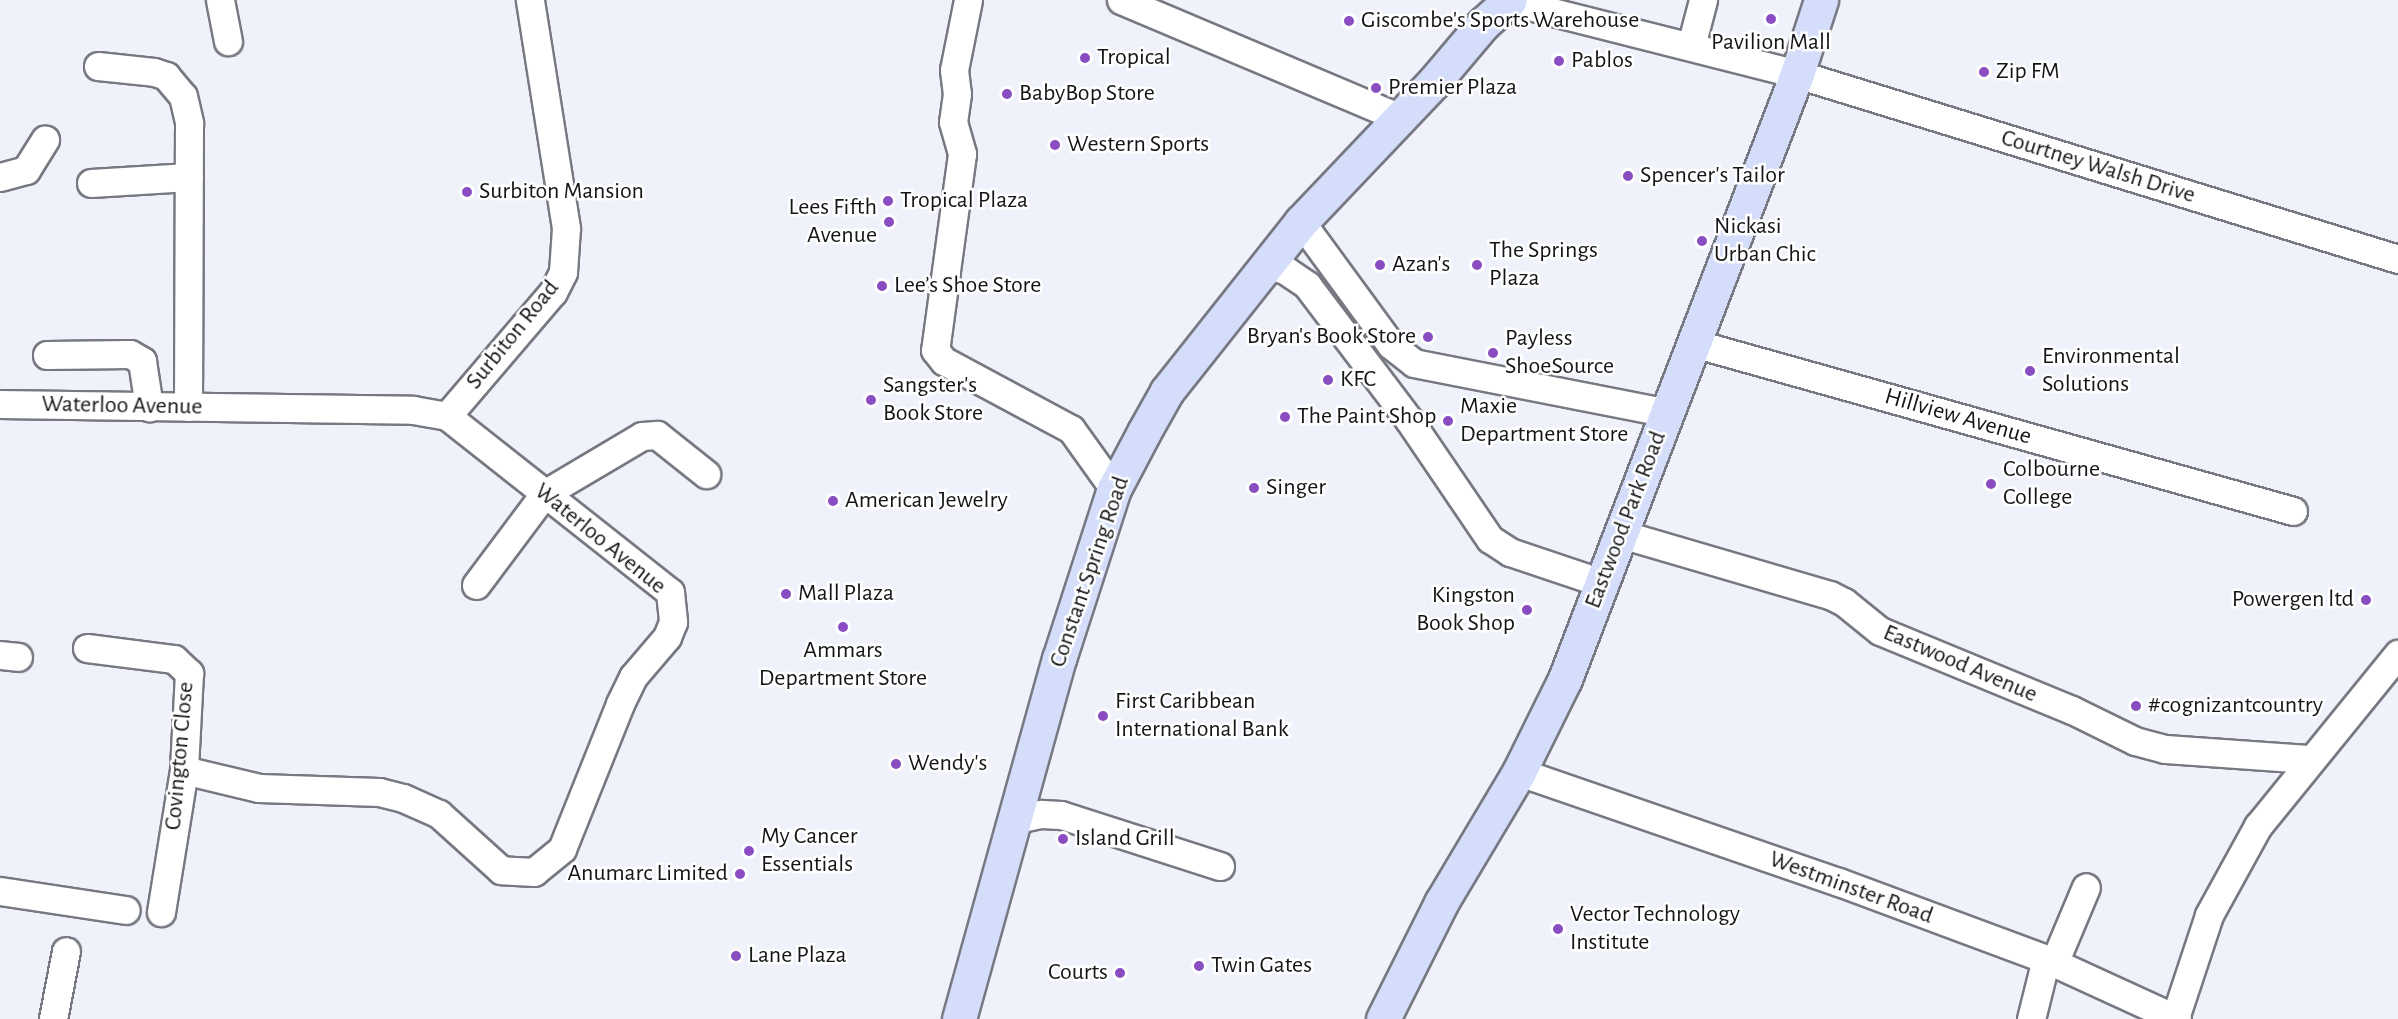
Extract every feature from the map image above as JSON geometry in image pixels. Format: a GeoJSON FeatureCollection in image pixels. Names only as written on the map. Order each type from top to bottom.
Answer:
{"type":"FeatureCollection","features":[{"type":"Feature","properties":{"kind":"main road","name":"Eastwood Park Road"},"geometry":{"type":"LineString","coordinates":[[1383,1019],[1441,903],[1519,772],[1565,679],[1797,74],[1821,0]]}},
{"type":"Feature","properties":{"kind":"main road","name":"Constant Spring Road"},"geometry":{"type":"LineString","coordinates":[[959,1019],[1012,820],[1114,489],[1167,392],[1301,222],[1400,118],[1483,24],[1510,1]]}},
{"type":"Feature","properties":{"kind":"street"},"geometry":{"type":"LineString","coordinates":[[220,0],[228,41]]}},
{"type":"Feature","properties":{"kind":"street","name":"Surbiton Road"},"geometry":{"type":"LineString","coordinates":[[447,416],[553,292],[563,272],[566,228],[530,0]]}},
{"type":"Feature","properties":{"kind":"street"},"geometry":{"type":"LineString","coordinates":[[968,0],[954,70],[957,94],[953,122],[962,154],[944,259],[936,354],[944,361],[1071,429],[1114,489]]}},
{"type":"Feature","properties":{"kind":"street"},"geometry":{"type":"LineString","coordinates":[[1120,0],[1400,118]]}},
{"type":"Feature","properties":{"kind":"street"},"geometry":{"type":"LineString","coordinates":[[1691,46],[1703,0]]}},
{"type":"Feature","properties":{"kind":"street","name":"Courtney Walsh Drive"},"geometry":{"type":"LineString","coordinates":[[1510,1],[1797,74],[2398,259]]}},
{"type":"Feature","properties":{"kind":"street"},"geometry":{"type":"LineString","coordinates":[[98,66],[154,72],[166,76],[183,96],[189,123],[188,407]]}},
{"type":"Feature","properties":{"kind":"street"},"geometry":{"type":"LineString","coordinates":[[0,177],[26,170],[45,139]]}},
{"type":"Feature","properties":{"kind":"street"},"geometry":{"type":"LineString","coordinates":[[91,183],[189,177]]}},
{"type":"Feature","properties":{"kind":"street"},"geometry":{"type":"LineString","coordinates":[[1301,222],[1391,345],[1414,363],[1668,413]]}},
{"type":"Feature","properties":{"kind":"street"},"geometry":{"type":"LineString","coordinates":[[1268,265],[1285,270],[1308,285],[1409,420],[1490,539],[1510,552],[1602,583]]}},
{"type":"Feature","properties":{"kind":"street","name":"Hillview Avenue"},"geometry":{"type":"LineString","coordinates":[[1693,343],[2293,511]]}},
{"type":"Feature","properties":{"kind":"street"},"geometry":{"type":"LineString","coordinates":[[47,355],[130,354],[142,361],[149,407]]}},
{"type":"Feature","properties":{"kind":"street","name":"Waterloo Avenue"},"geometry":{"type":"LineString","coordinates":[[0,404],[413,410],[447,416],[670,592],[674,605],[674,622],[667,637],[633,677],[562,849],[534,872],[501,870],[440,814],[403,798],[379,792],[259,788],[184,770]]}},
{"type":"Feature","properties":{"kind":"street"},"geometry":{"type":"LineString","coordinates":[[476,585],[544,494],[649,434],[657,435],[706,474]]}},
{"type":"Feature","properties":{"kind":"street","name":"Eastwood Avenue"},"geometry":{"type":"LineString","coordinates":[[1621,534],[1830,595],[1844,602],[1880,631],[2072,710],[2135,741],[2165,749],[2309,759]]}},
{"type":"Feature","properties":{"kind":"street","name":"Covington Close"},"geometry":{"type":"LineString","coordinates":[[87,648],[174,659],[186,667],[190,680],[184,770],[161,912]]}},
{"type":"Feature","properties":{"kind":"street"},"geometry":{"type":"LineString","coordinates":[[2176,1018],[2210,915],[2238,859],[2281,792],[2398,654]]}},
{"type":"Feature","properties":{"kind":"street","name":"Westminster Road"},"geometry":{"type":"LineString","coordinates":[[1519,772],[1839,882],[2050,961],[2176,1018]]}},
{"type":"Feature","properties":{"kind":"street"},"geometry":{"type":"LineString","coordinates":[[1012,820],[1041,814],[1061,815],[1220,866]]}},
{"type":"Feature","properties":{"kind":"street"},"geometry":{"type":"LineString","coordinates":[[2031,1019],[2050,961],[2086,887]]}},
{"type":"Feature","properties":{"kind":"street"},"geometry":{"type":"LineString","coordinates":[[0,891],[126,910]]}},
{"type":"Feature","properties":{"kind":"street"},"geometry":{"type":"LineString","coordinates":[[53,1019],[66,951]]}},
{"type":"Feature","properties":{"kind":"place","name":"Pavilion Mall"},"geometry":{"type":"Point","coordinates":[1771,19]}},
{"type":"Feature","properties":{"kind":"place","name":"Giscombe's Sports Warehouse"},"geometry":{"type":"Point","coordinates":[1349,21]}},
{"type":"Feature","properties":{"kind":"place","name":"Tropical"},"geometry":{"type":"Point","coordinates":[1085,58]}},
{"type":"Feature","properties":{"kind":"place","name":"Pablos"},"geometry":{"type":"Point","coordinates":[1559,61]}},
{"type":"Feature","properties":{"kind":"place","name":"Zip FM"},"geometry":{"type":"Point","coordinates":[1984,72]}},
{"type":"Feature","properties":{"kind":"place","name":"Premier Plaza"},"geometry":{"type":"Point","coordinates":[1376,88]}},
{"type":"Feature","properties":{"kind":"place","name":"BabyBop Store"},"geometry":{"type":"Point","coordinates":[1007,94]}},
{"type":"Feature","properties":{"kind":"place","name":"Western Sports"},"geometry":{"type":"Point","coordinates":[1055,145]}},
{"type":"Feature","properties":{"kind":"place","name":"Spencer's Tailor"},"geometry":{"type":"Point","coordinates":[1628,176]}},
{"type":"Feature","properties":{"kind":"place","name":"Surbiton Mansion"},"geometry":{"type":"Point","coordinates":[467,192]}},
{"type":"Feature","properties":{"kind":"place","name":"Tropical Plaza"},"geometry":{"type":"Point","coordinates":[888,201]}},
{"type":"Feature","properties":{"kind":"place","name":"Lees Fifth Avenue"},"geometry":{"type":"Point","coordinates":[889,222]}},
{"type":"Feature","properties":{"kind":"place","name":"Nickasi Urban Chic"},"geometry":{"type":"Point","coordinates":[1702,241]}},
{"type":"Feature","properties":{"kind":"place","name":"Azan's"},"geometry":{"type":"Point","coordinates":[1380,265]}},
{"type":"Feature","properties":{"kind":"place","name":"The Springs Plaza"},"geometry":{"type":"Point","coordinates":[1477,265]}},
{"type":"Feature","properties":{"kind":"place","name":"Lee’s Shoe Store"},"geometry":{"type":"Point","coordinates":[882,286]}},
{"type":"Feature","properties":{"kind":"place","name":"Bryan's Book Store"},"geometry":{"type":"Point","coordinates":[1428,337]}},
{"type":"Feature","properties":{"kind":"place","name":"Payless ShoeSource"},"geometry":{"type":"Point","coordinates":[1493,353]}},
{"type":"Feature","properties":{"kind":"place","name":"Environmental Solutions"},"geometry":{"type":"Point","coordinates":[2030,371]}},
{"type":"Feature","properties":{"kind":"place","name":"KFC"},"geometry":{"type":"Point","coordinates":[1328,380]}},
{"type":"Feature","properties":{"kind":"place","name":"Sangster's Book Store"},"geometry":{"type":"Point","coordinates":[871,400]}},
{"type":"Feature","properties":{"kind":"place","name":"The Paint Shop"},"geometry":{"type":"Point","coordinates":[1285,417]}},
{"type":"Feature","properties":{"kind":"place","name":"Maxie Department Store"},"geometry":{"type":"Point","coordinates":[1448,421]}},
{"type":"Feature","properties":{"kind":"place","name":"Colbourne College"},"geometry":{"type":"Point","coordinates":[1991,484]}},
{"type":"Feature","properties":{"kind":"place","name":"Singer"},"geometry":{"type":"Point","coordinates":[1254,488]}},
{"type":"Feature","properties":{"kind":"place","name":"American Jewelry"},"geometry":{"type":"Point","coordinates":[833,501]}},
{"type":"Feature","properties":{"kind":"place","name":"Mall Plaza"},"geometry":{"type":"Point","coordinates":[786,594]}},
{"type":"Feature","properties":{"kind":"place","name":"Powergen ltd"},"geometry":{"type":"Point","coordinates":[2366,600]}},
{"type":"Feature","properties":{"kind":"place","name":"Kingston Book Shop"},"geometry":{"type":"Point","coordinates":[1527,610]}},
{"type":"Feature","properties":{"kind":"place","name":"Ammars Department Store"},"geometry":{"type":"Point","coordinates":[843,627]}},
{"type":"Feature","properties":{"kind":"place","name":"#cognizantcountry"},"geometry":{"type":"Point","coordinates":[2136,706]}},
{"type":"Feature","properties":{"kind":"place","name":"First Caribbean International Bank"},"geometry":{"type":"Point","coordinates":[1103,716]}},
{"type":"Feature","properties":{"kind":"place","name":"Wendy's"},"geometry":{"type":"Point","coordinates":[896,764]}},
{"type":"Feature","properties":{"kind":"place","name":"Island Grill"},"geometry":{"type":"Point","coordinates":[1063,839]}},
{"type":"Feature","properties":{"kind":"place","name":"My Cancer Essentials"},"geometry":{"type":"Point","coordinates":[749,851]}},
{"type":"Feature","properties":{"kind":"place","name":"Anumarc Limited"},"geometry":{"type":"Point","coordinates":[740,874]}},
{"type":"Feature","properties":{"kind":"place","name":"Vector Technology Institute"},"geometry":{"type":"Point","coordinates":[1558,929]}},
{"type":"Feature","properties":{"kind":"place","name":"Lane Plaza"},"geometry":{"type":"Point","coordinates":[736,956]}},
{"type":"Feature","properties":{"kind":"place","name":"Twin Gates"},"geometry":{"type":"Point","coordinates":[1199,966]}},
{"type":"Feature","properties":{"kind":"place","name":"Courts"},"geometry":{"type":"Point","coordinates":[1120,973]}}]}
